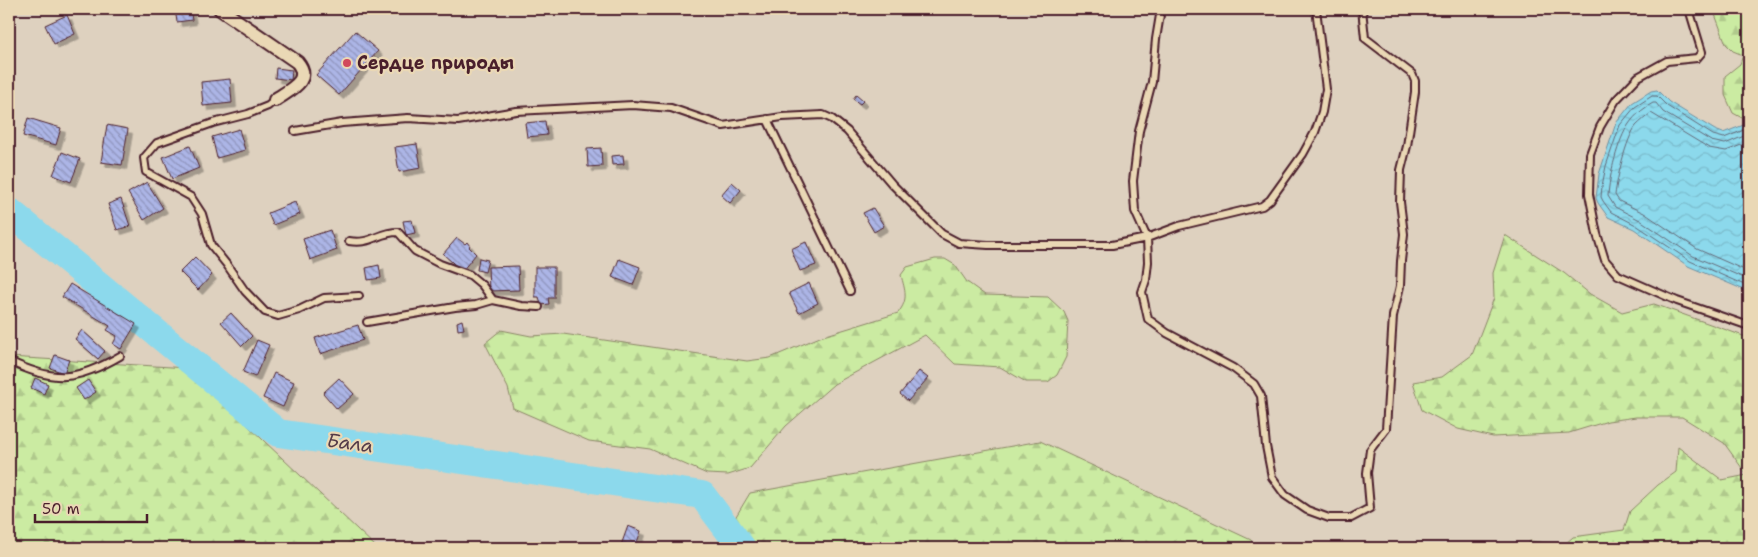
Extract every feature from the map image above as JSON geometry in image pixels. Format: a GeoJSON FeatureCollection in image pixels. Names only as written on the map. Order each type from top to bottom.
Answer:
{"type":"FeatureCollection","features":[{"type":"Feature","properties":{"kind":"street"},"geometry":{"type":"LineString","coordinates":[[220,9],[297,62],[303,69],[302,78],[297,86],[275,100]]}},
{"type":"Feature","properties":{"kind":"lane"},"geometry":{"type":"LineString","coordinates":[[1161,9],[1152,82],[1139,131],[1133,181],[1135,210],[1147,238],[1148,262],[1146,280],[1142,292],[1148,319],[1167,333],[1233,368],[1254,384],[1261,396],[1266,446],[1272,477],[1285,495],[1307,510],[1329,518],[1351,518],[1370,508],[1367,473],[1370,450],[1386,429],[1393,316],[1400,286],[1404,234],[1400,202],[1402,170],[1413,107],[1415,81],[1412,74],[1402,64],[1379,50],[1365,38],[1362,9]]}},
{"type":"Feature","properties":{"kind":"lane"},"geometry":{"type":"LineString","coordinates":[[296,131],[342,123],[408,118],[458,122],[516,111],[633,105],[671,108],[723,126],[823,115],[832,119],[847,131],[892,184],[942,234],[959,243],[1007,246],[1112,245],[1147,238],[1179,226],[1262,206],[1270,200],[1303,154],[1316,132],[1322,112],[1326,89],[1316,9]]}},
{"type":"Feature","properties":{"kind":"lane"},"geometry":{"type":"LineString","coordinates":[[1689,9],[1702,52],[1697,58],[1667,61],[1638,77],[1616,100],[1600,127],[1590,154],[1589,194],[1597,234],[1605,260],[1618,275],[1678,301],[1749,326]]}},
{"type":"Feature","properties":{"kind":"lane"},"geometry":{"type":"LineString","coordinates":[[275,100],[268,106],[248,114],[213,123],[156,143],[144,158],[146,172],[191,198],[202,214],[210,245],[227,265],[244,291],[265,312],[278,316],[299,310],[324,298],[359,296]]}},
{"type":"Feature","properties":{"kind":"lane"},"geometry":{"type":"LineString","coordinates":[[767,120],[850,290]]}},
{"type":"Feature","properties":{"kind":"lane"},"geometry":{"type":"LineString","coordinates":[[349,240],[360,243],[389,232],[398,232],[415,251],[433,261],[470,275],[482,285],[493,300]]}},
{"type":"Feature","properties":{"kind":"lane"},"geometry":{"type":"LineString","coordinates":[[367,322],[476,305],[493,300],[521,306],[539,307]]}},
{"type":"Feature","properties":{"kind":"lane"},"geometry":{"type":"LineString","coordinates":[[9,361],[45,375],[72,377],[104,365],[120,356]]}},
{"type":"Feature","properties":{"kind":"green space"},"geometry":{"type":"Polygon","coordinates":[[[1713,9],[1749,9],[1749,117],[1744,119],[1733,113],[1725,95],[1725,76],[1740,64],[1743,55],[1733,51],[1726,44],[1713,9]]]}},
{"type":"Feature","properties":{"kind":"green space"},"geometry":{"type":"Polygon","coordinates":[[[1505,235],[1564,273],[1590,294],[1622,312],[1654,304],[1749,338],[1749,548],[1526,548],[1530,541],[1564,545],[1573,537],[1624,530],[1630,511],[1658,485],[1676,472],[1678,447],[1722,480],[1747,475],[1724,443],[1682,417],[1636,417],[1608,421],[1569,433],[1493,437],[1458,429],[1422,410],[1413,382],[1442,377],[1472,355],[1494,298],[1493,273],[1505,235]]]}},
{"type":"Feature","properties":{"kind":"green space"},"geometry":{"type":"Polygon","coordinates":[[[935,259],[945,259],[955,265],[967,282],[985,295],[1048,297],[1064,312],[1068,321],[1066,357],[1057,375],[1048,382],[1026,382],[1000,367],[955,364],[925,335],[834,384],[786,426],[750,468],[728,475],[707,474],[650,449],[589,441],[513,408],[508,388],[485,343],[501,330],[531,336],[563,334],[747,361],[770,358],[820,337],[898,313],[905,299],[901,275],[907,267],[935,259]]]}},
{"type":"Feature","properties":{"kind":"green space"},"geometry":{"type":"Polygon","coordinates":[[[9,357],[187,368],[377,548],[9,548],[9,357]]]}},
{"type":"Feature","properties":{"kind":"green space"},"geometry":{"type":"Polygon","coordinates":[[[1040,441],[1251,540],[1254,548],[717,548],[750,493],[1040,441]]]}},
{"type":"Feature","properties":{"kind":"water"},"geometry":{"type":"Polygon","coordinates":[[[1657,90],[1669,102],[1723,133],[1749,123],[1749,292],[1688,266],[1634,229],[1608,217],[1598,203],[1596,198],[1599,174],[1616,123],[1632,103],[1651,91],[1657,90]]]}},
{"type":"Feature","properties":{"kind":"building"},"geometry":{"type":"Polygon","coordinates":[[[175,9],[190,9],[192,20],[177,22],[175,9]]]}},
{"type":"Feature","properties":{"kind":"building"},"geometry":{"type":"Polygon","coordinates":[[[67,15],[75,34],[54,44],[45,25],[67,15]]]}},
{"type":"Feature","properties":{"kind":"building","name":"Сердце природы"},"geometry":{"type":"Polygon","coordinates":[[[355,31],[378,51],[339,95],[316,75],[355,31]]]}},
{"type":"Feature","properties":{"kind":"building"},"geometry":{"type":"Polygon","coordinates":[[[276,68],[292,70],[291,80],[275,78],[276,68]]]}},
{"type":"Feature","properties":{"kind":"building"},"geometry":{"type":"Polygon","coordinates":[[[230,79],[232,103],[203,106],[201,82],[230,79]]]}},
{"type":"Feature","properties":{"kind":"building"},"geometry":{"type":"Polygon","coordinates":[[[856,95],[863,101],[860,104],[853,99],[856,95]]]}},
{"type":"Feature","properties":{"kind":"building"},"geometry":{"type":"Polygon","coordinates":[[[28,118],[61,128],[56,145],[23,136],[28,118]]]}},
{"type":"Feature","properties":{"kind":"building"},"geometry":{"type":"Polygon","coordinates":[[[545,121],[547,135],[527,137],[525,123],[545,121]]]}},
{"type":"Feature","properties":{"kind":"building"},"geometry":{"type":"Polygon","coordinates":[[[107,125],[128,129],[122,165],[101,162],[107,125]]]}},
{"type":"Feature","properties":{"kind":"building"},"geometry":{"type":"Polygon","coordinates":[[[239,129],[245,150],[217,158],[212,137],[239,129]]]}},
{"type":"Feature","properties":{"kind":"building"},"geometry":{"type":"Polygon","coordinates":[[[417,144],[421,168],[399,172],[395,147],[417,144]]]}},
{"type":"Feature","properties":{"kind":"building"},"geometry":{"type":"Polygon","coordinates":[[[190,146],[199,168],[172,179],[163,157],[190,146]]]}},
{"type":"Feature","properties":{"kind":"building"},"geometry":{"type":"Polygon","coordinates":[[[601,148],[602,166],[588,167],[587,149],[601,148]]]}},
{"type":"Feature","properties":{"kind":"building"},"geometry":{"type":"Polygon","coordinates":[[[62,152],[80,159],[71,182],[53,175],[62,152]]]}},
{"type":"Feature","properties":{"kind":"building"},"geometry":{"type":"Polygon","coordinates":[[[623,155],[624,164],[612,165],[611,156],[623,155]]]}},
{"type":"Feature","properties":{"kind":"building"},"geometry":{"type":"Polygon","coordinates":[[[147,182],[163,208],[144,220],[128,193],[147,182]]]}},
{"type":"Feature","properties":{"kind":"building"},"geometry":{"type":"Polygon","coordinates":[[[732,182],[741,190],[730,203],[721,195],[732,182]]]}},
{"type":"Feature","properties":{"kind":"building"},"geometry":{"type":"Polygon","coordinates":[[[121,199],[130,226],[117,230],[108,204],[121,199]]]}},
{"type":"Feature","properties":{"kind":"building"},"geometry":{"type":"Polygon","coordinates":[[[295,202],[300,214],[273,225],[268,213],[295,202]]]}},
{"type":"Feature","properties":{"kind":"building"},"geometry":{"type":"Polygon","coordinates":[[[873,208],[884,226],[874,232],[863,213],[873,208]]]}},
{"type":"Feature","properties":{"kind":"building"},"geometry":{"type":"Polygon","coordinates":[[[412,220],[415,233],[406,235],[403,221],[412,220]]]}},
{"type":"Feature","properties":{"kind":"building"},"geometry":{"type":"Polygon","coordinates":[[[330,230],[337,250],[310,260],[303,239],[330,230]]]}},
{"type":"Feature","properties":{"kind":"building"},"geometry":{"type":"Polygon","coordinates":[[[457,238],[465,244],[467,242],[476,254],[462,271],[443,254],[457,238]]]}},
{"type":"Feature","properties":{"kind":"building"},"geometry":{"type":"Polygon","coordinates":[[[806,242],[816,265],[800,271],[791,249],[806,242]]]}},
{"type":"Feature","properties":{"kind":"building"},"geometry":{"type":"Polygon","coordinates":[[[195,257],[212,275],[198,290],[180,272],[195,257]]]}},
{"type":"Feature","properties":{"kind":"building"},"geometry":{"type":"Polygon","coordinates":[[[479,258],[488,260],[485,272],[477,270],[479,258]]]}},
{"type":"Feature","properties":{"kind":"building"},"geometry":{"type":"Polygon","coordinates":[[[619,259],[640,267],[633,285],[612,277],[619,259]]]}},
{"type":"Feature","properties":{"kind":"building"},"geometry":{"type":"Polygon","coordinates":[[[379,265],[381,278],[368,280],[366,268],[379,265]]]}},
{"type":"Feature","properties":{"kind":"building"},"geometry":{"type":"Polygon","coordinates":[[[518,266],[519,290],[489,291],[488,267],[518,266]]]}},
{"type":"Feature","properties":{"kind":"building"},"geometry":{"type":"Polygon","coordinates":[[[535,267],[554,267],[554,298],[548,298],[549,304],[541,305],[539,297],[535,297],[535,267]]]}},
{"type":"Feature","properties":{"kind":"building"},"geometry":{"type":"Polygon","coordinates":[[[809,283],[818,303],[799,313],[789,293],[809,283]]]}},
{"type":"Feature","properties":{"kind":"building"},"geometry":{"type":"Polygon","coordinates":[[[70,284],[136,324],[121,349],[113,344],[117,336],[107,330],[110,326],[62,297],[70,284]]]}},
{"type":"Feature","properties":{"kind":"building"},"geometry":{"type":"Polygon","coordinates":[[[231,313],[252,336],[242,346],[221,322],[231,313]]]}},
{"type":"Feature","properties":{"kind":"building"},"geometry":{"type":"Polygon","coordinates":[[[462,320],[464,329],[458,330],[457,322],[462,320]]]}},
{"type":"Feature","properties":{"kind":"building"},"geometry":{"type":"Polygon","coordinates":[[[358,325],[363,340],[320,354],[315,338],[358,325]]]}},
{"type":"Feature","properties":{"kind":"building"},"geometry":{"type":"Polygon","coordinates":[[[82,330],[105,351],[98,359],[75,339],[82,330]]]}},
{"type":"Feature","properties":{"kind":"building"},"geometry":{"type":"Polygon","coordinates":[[[257,340],[269,345],[255,377],[243,372],[257,340]]]}},
{"type":"Feature","properties":{"kind":"building"},"geometry":{"type":"Polygon","coordinates":[[[55,355],[69,360],[64,373],[50,368],[55,355]]]}},
{"type":"Feature","properties":{"kind":"building"},"geometry":{"type":"Polygon","coordinates":[[[919,371],[928,378],[908,401],[900,394],[919,371]]]}},
{"type":"Feature","properties":{"kind":"building"},"geometry":{"type":"Polygon","coordinates":[[[274,373],[294,382],[283,407],[263,398],[274,373]]]}},
{"type":"Feature","properties":{"kind":"building"},"geometry":{"type":"Polygon","coordinates":[[[35,378],[48,384],[44,394],[31,388],[35,378]]]}},
{"type":"Feature","properties":{"kind":"building"},"geometry":{"type":"Polygon","coordinates":[[[339,378],[354,394],[337,409],[323,393],[339,378]]]}},
{"type":"Feature","properties":{"kind":"building"},"geometry":{"type":"Polygon","coordinates":[[[88,380],[96,392],[84,400],[76,388],[88,380]]]}},
{"type":"Feature","properties":{"kind":"building"},"geometry":{"type":"Polygon","coordinates":[[[628,526],[641,531],[635,548],[620,548],[628,526]]]}},
{"type":"Feature","properties":{"kind":"waterway","name":"Бала"},"geometry":{"type":"LineString","coordinates":[[9,211],[278,433],[702,495],[742,548]]}},
{"type":"Feature","properties":{"kind":"place","name":"Сердце природы"},"geometry":{"type":"Point","coordinates":[347,63]}}]}
